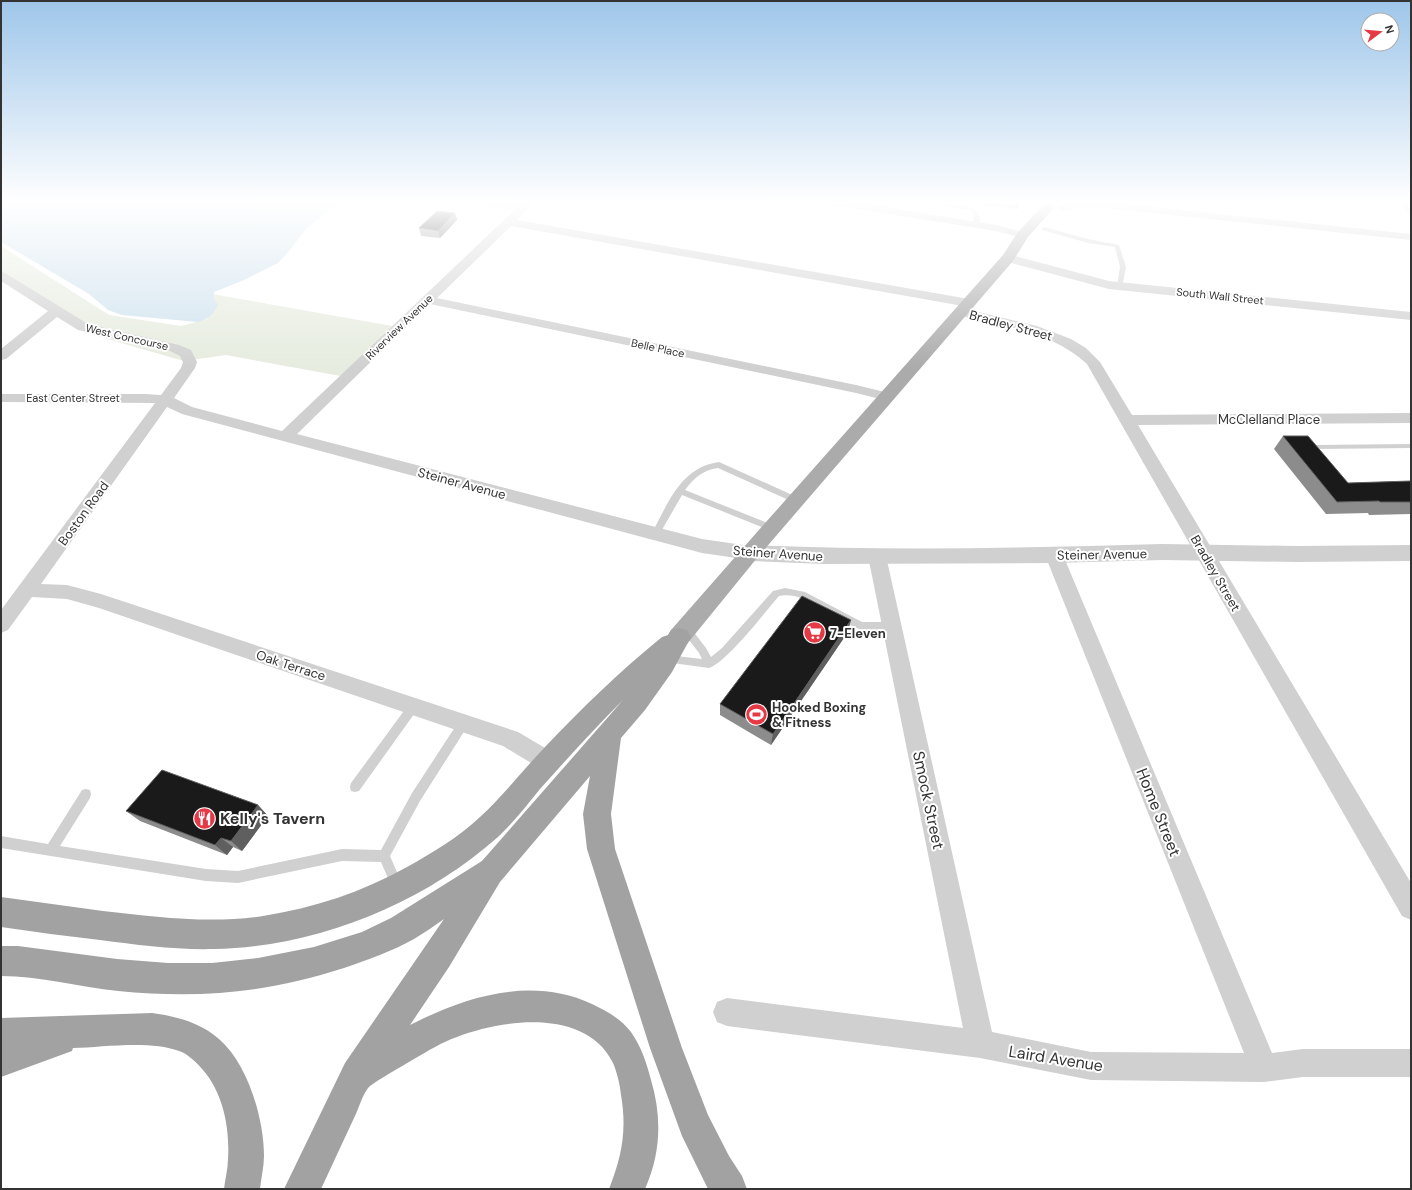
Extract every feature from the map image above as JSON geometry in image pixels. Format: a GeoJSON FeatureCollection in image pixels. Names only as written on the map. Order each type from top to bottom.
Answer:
{"type":"FeatureCollection","features":[{"type":"Feature","properties":{"kind":"highway"},"geometry":{"type":"LineString","coordinates":[[302,1189],[357,1075],[438,956],[492,871],[609,736],[636,702],[677,642]]}},
{"type":"Feature","properties":{"kind":"highway"},"geometry":{"type":"LineString","coordinates":[[1,912],[181,934],[227,934],[275,929],[313,920],[355,907],[397,888],[433,868],[472,841],[489,827],[615,692],[651,659],[677,642]]}},
{"type":"Feature","properties":{"kind":"highway"},"geometry":{"type":"LineString","coordinates":[[609,736],[597,814],[601,849],[666,1048],[694,1124],[716,1169],[729,1189]]}},
{"type":"Feature","properties":{"kind":"highway"},"geometry":{"type":"LineString","coordinates":[[1,961],[18,961],[117,975],[168,979],[212,979],[258,974],[314,962],[364,946],[402,929],[492,871]]}},
{"type":"Feature","properties":{"kind":"highway"},"geometry":{"type":"LineString","coordinates":[[357,1075],[427,1034],[458,1020],[486,1012],[522,1005],[549,1005],[580,1014],[605,1028],[622,1048],[628,1057],[640,1095],[642,1125],[637,1163],[627,1189]]}},
{"type":"Feature","properties":{"kind":"highway"},"geometry":{"type":"LineString","coordinates":[[1,1034],[152,1029],[171,1032],[197,1042],[213,1056],[231,1082],[241,1111],[246,1155],[243,1184]]}},
{"type":"Feature","properties":{"kind":"highway"},"geometry":{"type":"LineString","coordinates":[[1,1060],[78,1032]]}},
{"type":"Feature","properties":{"kind":"main road"},"geometry":{"type":"LineString","coordinates":[[677,642],[750,553],[1008,258]]}},
{"type":"Feature","properties":{"kind":"street","name":"Riverview Avenue"},"geometry":{"type":"LineString","coordinates":[[285,437],[473,257]]}},
{"type":"Feature","properties":{"kind":"street","name":"Bradley Street"},"geometry":{"type":"LineString","coordinates":[[692,257],[965,308],[1058,338],[1075,346],[1086,354],[1093,362],[1411,907]]}},
{"type":"Feature","properties":{"kind":"street","name":"South Wall Street"},"geometry":{"type":"LineString","coordinates":[[1008,258],[1088,280],[1120,286],[1411,316]]}},
{"type":"Feature","properties":{"kind":"street","name":"West Concourse"},"geometry":{"type":"LineString","coordinates":[[1,276],[83,327],[174,348],[186,354],[190,359],[188,368],[165,400]]}},
{"type":"Feature","properties":{"kind":"street","name":"Belle Place"},"geometry":{"type":"LineString","coordinates":[[428,300],[856,389],[888,397]]}},
{"type":"Feature","properties":{"kind":"street"},"geometry":{"type":"LineString","coordinates":[[1,356],[56,311]]}},
{"type":"Feature","properties":{"kind":"street","name":"East Center Street"},"geometry":{"type":"LineString","coordinates":[[1,398],[145,398],[165,400]]}},
{"type":"Feature","properties":{"kind":"street","name":"Steiner Avenue"},"geometry":{"type":"LineString","coordinates":[[165,400],[187,410],[285,437],[702,546],[750,553],[824,556],[1054,555],[1162,552],[1411,553]]}},
{"type":"Feature","properties":{"kind":"street","name":"Boston Road"},"geometry":{"type":"LineString","coordinates":[[1,625],[165,400]]}},
{"type":"Feature","properties":{"kind":"street","name":"McClelland Place"},"geometry":{"type":"LineString","coordinates":[[1127,420],[1411,418]]}},
{"type":"Feature","properties":{"kind":"street","name":"Home Street"},"geometry":{"type":"LineString","coordinates":[[1054,555],[1264,1068]]}},
{"type":"Feature","properties":{"kind":"street","name":"Smock Street"},"geometry":{"type":"LineString","coordinates":[[877,556],[980,1044]]}},
{"type":"Feature","properties":{"kind":"street","name":"Oak Terrace"},"geometry":{"type":"LineString","coordinates":[[27,590],[67,592],[101,601],[510,739],[549,762]]}},
{"type":"Feature","properties":{"kind":"street","name":"Laird Avenue"},"geometry":{"type":"LineString","coordinates":[[726,1012],[980,1044],[1091,1066],[1264,1068],[1303,1063],[1411,1063]]}},
{"type":"Feature","properties":{"kind":"lane"},"geometry":{"type":"LineString","coordinates":[[1120,257],[1123,267],[1120,286]]}},
{"type":"Feature","properties":{"kind":"lane"},"geometry":{"type":"LineString","coordinates":[[1315,447],[1411,446]]}},
{"type":"Feature","properties":{"kind":"lane"},"geometry":{"type":"LineString","coordinates":[[656,533],[685,483],[703,468],[712,465],[719,465],[796,500]]}},
{"type":"Feature","properties":{"kind":"lane"},"geometry":{"type":"LineString","coordinates":[[680,491],[772,528]]}},
{"type":"Feature","properties":{"kind":"lane"},"geometry":{"type":"LineString","coordinates":[[709,664],[725,651],[776,592],[785,591],[802,594],[861,626],[893,626]]}},
{"type":"Feature","properties":{"kind":"lane"},"geometry":{"type":"LineString","coordinates":[[677,642],[709,664]]}},
{"type":"Feature","properties":{"kind":"lane"},"geometry":{"type":"LineString","coordinates":[[677,642],[703,651],[709,664]]}},
{"type":"Feature","properties":{"kind":"lane"},"geometry":{"type":"LineString","coordinates":[[355,787],[413,707]]}},
{"type":"Feature","properties":{"kind":"lane"},"geometry":{"type":"LineString","coordinates":[[384,856],[416,797],[463,724]]}},
{"type":"Feature","properties":{"kind":"lane"},"geometry":{"type":"LineString","coordinates":[[51,850],[86,794]]}},
{"type":"Feature","properties":{"kind":"lane"},"geometry":{"type":"LineString","coordinates":[[1,842],[206,875],[238,877],[342,855],[384,856]]}},
{"type":"Feature","properties":{"kind":"lane"},"geometry":{"type":"LineString","coordinates":[[384,856],[397,888]]}},
{"type":"Feature","properties":{"kind":"shaded area"},"geometry":{"type":"Polygon","coordinates":[[[1,257],[17,257],[109,315],[181,326],[207,319],[215,304],[206,293],[398,327],[346,377],[226,355],[184,361],[90,334],[1,279],[1,257]]]}},
{"type":"Feature","properties":{"kind":"water"},"geometry":{"type":"Polygon","coordinates":[[[26,257],[284,257],[278,263],[244,280],[214,292],[214,299],[218,305],[210,316],[198,322],[122,315],[108,310],[89,294],[26,257]]]}},
{"type":"Feature","properties":{"kind":"building"},"geometry":{"type":"Polygon","coordinates":[[[1283,436],[1308,436],[1348,483],[1411,481],[1411,502],[1337,502],[1283,436]]]}},
{"type":"Feature","properties":{"kind":"building"},"geometry":{"type":"Polygon","coordinates":[[[802,596],[851,620],[773,734],[720,704],[802,596]]]}},
{"type":"Feature","properties":{"kind":"building","name":"Kelly's Tavern"},"geometry":{"type":"Polygon","coordinates":[[[162,770],[258,805],[231,841],[221,838],[215,845],[126,811],[162,770]]]}},
{"type":"Feature","properties":{"kind":"place","name":"7-Eleven"},"geometry":{"type":"Point","coordinates":[814,633]}},
{"type":"Feature","properties":{"kind":"place","name":"Hooked Boxing & Fitness"},"geometry":{"type":"Point","coordinates":[757,714]}},
{"type":"Feature","properties":{"kind":"place","name":"Kelly's Tavern"},"geometry":{"type":"Point","coordinates":[204,818]}}]}
